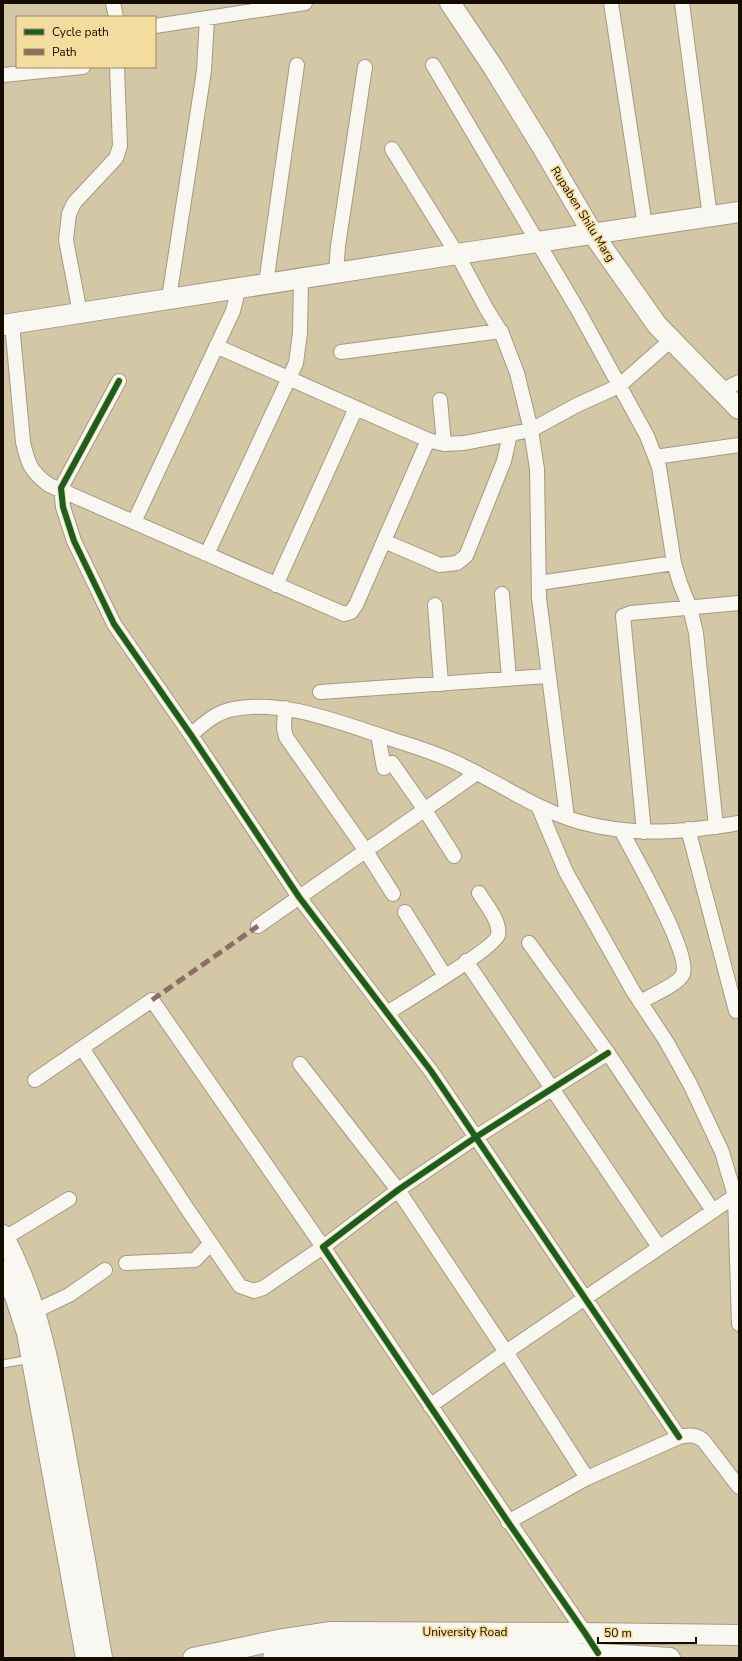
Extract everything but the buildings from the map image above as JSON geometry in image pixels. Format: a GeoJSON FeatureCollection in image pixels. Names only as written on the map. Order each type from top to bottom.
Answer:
{"type":"FeatureCollection","features":[{"type":"Feature","properties":{"kind":"street"},"geometry":{"type":"LineString","coordinates":[[114,3],[116,16]]}},
{"type":"Feature","properties":{"kind":"street"},"geometry":{"type":"LineString","coordinates":[[156,26],[305,3]]}},
{"type":"Feature","properties":{"kind":"street","name":"Rupaben Shilu Marg"},"geometry":{"type":"LineString","coordinates":[[452,3],[533,132],[593,234],[657,325],[739,409]]}},
{"type":"Feature","properties":{"kind":"street"},"geometry":{"type":"LineString","coordinates":[[611,3],[645,226]]}},
{"type":"Feature","properties":{"kind":"street"},"geometry":{"type":"LineString","coordinates":[[682,3],[710,217]]}},
{"type":"Feature","properties":{"kind":"street"},"geometry":{"type":"LineString","coordinates":[[169,298],[204,71],[207,18]]}},
{"type":"Feature","properties":{"kind":"street"},"geometry":{"type":"LineString","coordinates":[[266,283],[270,244],[297,65]]}},
{"type":"Feature","properties":{"kind":"street"},"geometry":{"type":"LineString","coordinates":[[433,65],[538,243],[619,386],[647,436],[659,467],[674,564],[690,608],[696,633],[716,827]]}},
{"type":"Feature","properties":{"kind":"street"},"geometry":{"type":"LineString","coordinates":[[336,272],[338,246],[365,66]]}},
{"type":"Feature","properties":{"kind":"street"},"geometry":{"type":"LineString","coordinates":[[3,75],[73,68]]}},
{"type":"Feature","properties":{"kind":"street"},"geometry":{"type":"LineString","coordinates":[[80,313],[66,240],[67,225],[69,214],[74,203],[116,158],[120,146],[117,68]]}},
{"type":"Feature","properties":{"kind":"street"},"geometry":{"type":"LineString","coordinates":[[392,149],[457,254],[486,308],[501,331],[517,372],[537,468],[539,583],[548,676],[567,818]]}},
{"type":"Feature","properties":{"kind":"street"},"geometry":{"type":"LineString","coordinates":[[428,440],[356,605],[351,612],[344,614],[336,612],[62,491],[49,485],[35,475],[27,461],[8,324],[336,272],[739,212]]}},
{"type":"Feature","properties":{"kind":"street"},"geometry":{"type":"LineString","coordinates":[[207,554],[289,379],[299,347],[301,278]]}},
{"type":"Feature","properties":{"kind":"street"},"geometry":{"type":"LineString","coordinates":[[134,522],[233,311],[239,287]]}},
{"type":"Feature","properties":{"kind":"street"},"geometry":{"type":"LineString","coordinates":[[341,352],[501,331]]}},
{"type":"Feature","properties":{"kind":"street"},"geometry":{"type":"LineString","coordinates":[[216,346],[428,440],[444,444],[464,443],[530,430],[577,405],[619,386],[671,340]]}},
{"type":"Feature","properties":{"kind":"street"},"geometry":{"type":"LineString","coordinates":[[120,381],[61,488],[63,507],[74,541],[114,624],[192,735],[299,897],[432,1071],[678,1437]]}},
{"type":"Feature","properties":{"kind":"street"},"geometry":{"type":"LineString","coordinates":[[721,391],[739,382]]}},
{"type":"Feature","properties":{"kind":"street"},"geometry":{"type":"LineString","coordinates":[[440,400],[444,444]]}},
{"type":"Feature","properties":{"kind":"street"},"geometry":{"type":"LineString","coordinates":[[276,585],[356,408]]}},
{"type":"Feature","properties":{"kind":"street"},"geometry":{"type":"LineString","coordinates":[[384,541],[440,564],[457,563],[466,556],[504,461],[510,434]]}},
{"type":"Feature","properties":{"kind":"street"},"geometry":{"type":"LineString","coordinates":[[655,458],[739,445]]}},
{"type":"Feature","properties":{"kind":"street"},"geometry":{"type":"LineString","coordinates":[[539,583],[674,564]]}},
{"type":"Feature","properties":{"kind":"street"},"geometry":{"type":"LineString","coordinates":[[502,594],[509,679]]}},
{"type":"Feature","properties":{"kind":"street"},"geometry":{"type":"LineString","coordinates":[[644,832],[624,616],[631,613],[739,603]]}},
{"type":"Feature","properties":{"kind":"street"},"geometry":{"type":"LineString","coordinates":[[435,605],[441,684]]}},
{"type":"Feature","properties":{"kind":"street"},"geometry":{"type":"LineString","coordinates":[[320,692],[548,676]]}},
{"type":"Feature","properties":{"kind":"street"},"geometry":{"type":"LineString","coordinates":[[192,735],[207,721],[228,710],[285,708],[327,718],[431,752],[477,774],[539,808],[567,818],[605,828],[644,832],[716,827],[739,823]]}},
{"type":"Feature","properties":{"kind":"street"},"geometry":{"type":"LineString","coordinates":[[285,708],[284,728],[286,737],[366,851],[393,894]]}},
{"type":"Feature","properties":{"kind":"street"},"geometry":{"type":"LineString","coordinates":[[378,735],[388,766],[425,810],[454,856]]}},
{"type":"Feature","properties":{"kind":"street"},"geometry":{"type":"LineString","coordinates":[[258,926],[477,774]]}},
{"type":"Feature","properties":{"kind":"street"},"geometry":{"type":"LineString","coordinates":[[539,808],[566,872],[640,1002],[666,1041],[690,1084],[722,1152],[735,1196],[739,1324]]}},
{"type":"Feature","properties":{"kind":"street"},"geometry":{"type":"LineString","coordinates":[[688,829],[736,1011]]}},
{"type":"Feature","properties":{"kind":"street"},"geometry":{"type":"LineString","coordinates":[[621,830],[672,929],[683,962],[683,973],[679,980],[640,1002]]}},
{"type":"Feature","properties":{"kind":"street"},"geometry":{"type":"LineString","coordinates":[[387,1013],[445,976],[491,943],[497,937],[498,929],[495,920],[479,893]]}},
{"type":"Feature","properties":{"kind":"street"},"geometry":{"type":"LineString","coordinates":[[405,912],[445,976]]}},
{"type":"Feature","properties":{"kind":"street"},"geometry":{"type":"LineString","coordinates":[[529,943],[608,1053],[713,1211]]}},
{"type":"Feature","properties":{"kind":"street"},"geometry":{"type":"LineString","coordinates":[[466,961],[659,1247]]}},
{"type":"Feature","properties":{"kind":"street"},"geometry":{"type":"LineString","coordinates":[[35,1080],[152,1000],[323,1247],[598,1653]]}},
{"type":"Feature","properties":{"kind":"street"},"geometry":{"type":"LineString","coordinates":[[82,1048],[240,1286],[254,1291],[263,1288],[323,1247],[398,1190],[476,1137],[608,1053]]}},
{"type":"Feature","properties":{"kind":"street"},"geometry":{"type":"LineString","coordinates":[[300,1064],[398,1190],[506,1352],[587,1478]]}},
{"type":"Feature","properties":{"kind":"street"},"geometry":{"type":"LineString","coordinates":[[430,1406],[585,1297],[735,1196]]}},
{"type":"Feature","properties":{"kind":"street"},"geometry":{"type":"LineString","coordinates":[[70,1199],[4,1237],[28,1290],[32,1359],[86,1658]]}},
{"type":"Feature","properties":{"kind":"street"},"geometry":{"type":"LineString","coordinates":[[126,1263],[195,1260],[211,1243]]}},
{"type":"Feature","properties":{"kind":"street"},"geometry":{"type":"LineString","coordinates":[[29,1314],[70,1295],[105,1270]]}},
{"type":"Feature","properties":{"kind":"street"},"geometry":{"type":"LineString","coordinates":[[3,1271],[29,1314],[59,1413],[102,1658]]}},
{"type":"Feature","properties":{"kind":"street"},"geometry":{"type":"LineString","coordinates":[[508,1522],[587,1478],[678,1437],[691,1435],[698,1436],[702,1440],[739,1487]]}},
{"type":"Feature","properties":{"kind":"street","name":"University Road"},"geometry":{"type":"LineString","coordinates":[[279,1652],[331,1632],[366,1631],[739,1635]]}},
{"type":"Feature","properties":{"kind":"street","name":"University Road"},"geometry":{"type":"LineString","coordinates":[[193,1658],[329,1649],[364,1652],[553,1655],[598,1653],[670,1658]]}},
{"type":"Feature","properties":{"kind":"lane"},"geometry":{"type":"LineString","coordinates":[[3,1364],[32,1359]]}},
{"type":"Feature","properties":{"kind":"marked path"},"geometry":{"type":"LineString","coordinates":[[152,1000],[258,926]]}},
{"type":"Feature","properties":{"kind":"cycle path"},"geometry":{"type":"LineString","coordinates":[[119,381],[61,488],[63,507],[74,541],[114,624],[191,735],[299,897],[431,1071],[679,1437]]}},
{"type":"Feature","properties":{"kind":"cycle path"},"geometry":{"type":"LineString","coordinates":[[598,1653],[323,1247],[398,1190],[476,1137],[608,1053]]}}]}
